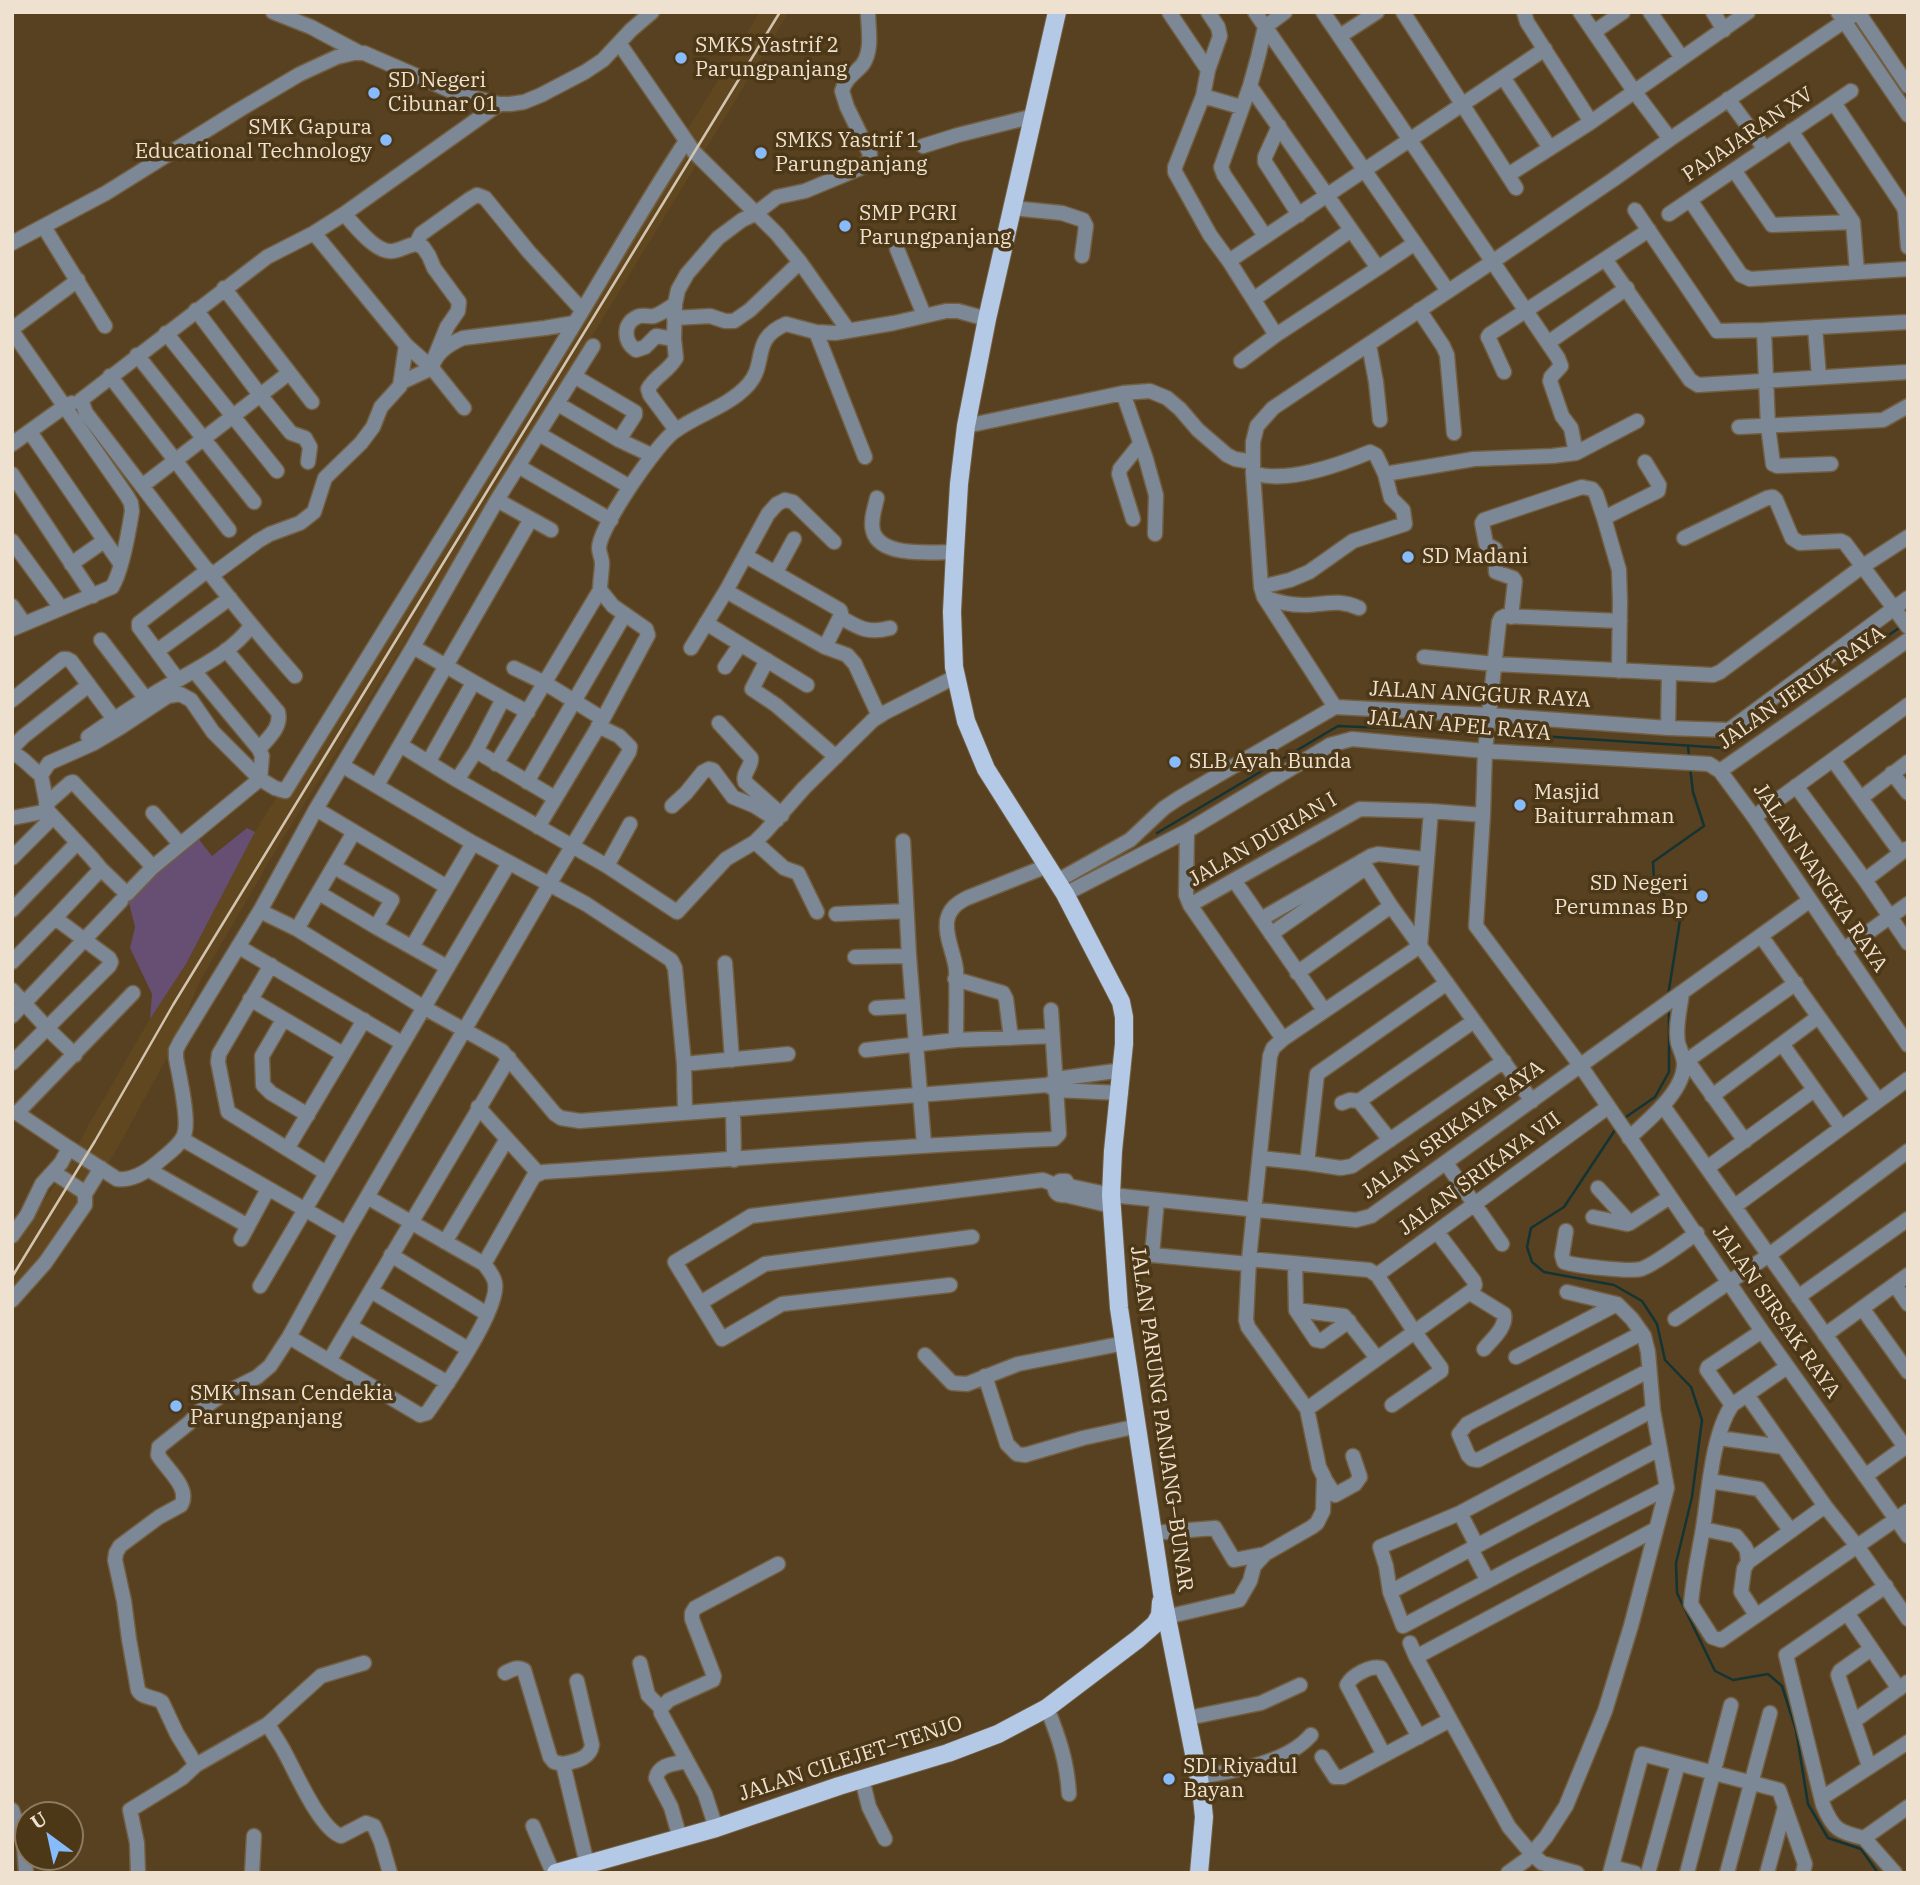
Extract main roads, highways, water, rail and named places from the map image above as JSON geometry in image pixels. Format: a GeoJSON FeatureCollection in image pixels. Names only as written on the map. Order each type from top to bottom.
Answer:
{"type":"FeatureCollection","features":[{"type":"Feature","properties":{"kind":"main road","name":"JALAN PARUNG PANJANG–BUNAR"},"geometry":{"type":"LineString","coordinates":[[1057,12],[986,319],[966,426],[959,484],[952,612],[955,677],[966,721],[986,769],[1061,888],[1121,1002],[1124,1017],[1123,1070],[1112,1174],[1119,1308],[1166,1617],[1199,1777],[1204,1817],[1199,1873]]}},
{"type":"Feature","properties":{"kind":"main road","name":"JALAN CILEJET–TENJO"},"geometry":{"type":"LineString","coordinates":[[554,1873],[593,1866],[716,1828],[948,1753],[998,1734],[1047,1708],[1138,1639],[1155,1624],[1160,1615],[1162,1593]]}},
{"type":"Feature","properties":{"kind":"main road"},"geometry":{"type":"LineString","coordinates":[[1138,1639],[1155,1633],[1161,1635],[1172,1648]]}},
{"type":"Feature","properties":{"kind":"waterway"},"geometry":{"type":"LineString","coordinates":[[1493,733],[1725,748],[1902,626]]}},
{"type":"Feature","properties":{"kind":"waterway"},"geometry":{"type":"LineString","coordinates":[[1157,833],[1338,726],[1483,732]]}},
{"type":"Feature","properties":{"kind":"waterway"},"geometry":{"type":"LineString","coordinates":[[1688,746],[1689,756]]}},
{"type":"Feature","properties":{"kind":"waterway"},"geometry":{"type":"LineString","coordinates":[[1668,996],[1680,920],[1654,880],[1653,862],[1704,826],[1693,792],[1690,767]]}},
{"type":"Feature","properties":{"kind":"waterway"},"geometry":{"type":"LineString","coordinates":[[1623,1119],[1655,1097],[1669,1072],[1669,1009]]}},
{"type":"Feature","properties":{"kind":"waterway"},"geometry":{"type":"LineString","coordinates":[[1617,1127],[1564,1207],[1531,1228],[1527,1247],[1532,1262],[1544,1272],[1614,1285],[1642,1301],[1657,1324],[1665,1360],[1691,1387],[1702,1420],[1692,1497],[1676,1563],[1677,1593],[1715,1671],[1733,1680],[1768,1674],[1782,1686],[1796,1730],[1808,1804],[1828,1838],[1861,1849],[1878,1873]]}},
{"type":"Feature","properties":{"kind":"railway"},"geometry":{"type":"LineString","coordinates":[[12,1277],[95,1141],[173,1005],[780,12]]}},
{"type":"Feature","properties":{"kind":"place","name":"SMKS Yastrif 2 Parungpanjang"},"geometry":{"type":"Point","coordinates":[681,58]}},
{"type":"Feature","properties":{"kind":"place","name":"SD Negeri Cibunar 01"},"geometry":{"type":"Point","coordinates":[374,93]}},
{"type":"Feature","properties":{"kind":"place","name":"SMK Gapura Educational Technology"},"geometry":{"type":"Point","coordinates":[386,140]}},
{"type":"Feature","properties":{"kind":"place","name":"SMKS Yastrif 1 Parungpanjang"},"geometry":{"type":"Point","coordinates":[761,153]}},
{"type":"Feature","properties":{"kind":"place","name":"SMP PGRI Parungpanjang"},"geometry":{"type":"Point","coordinates":[845,226]}},
{"type":"Feature","properties":{"kind":"place","name":"SD Madani"},"geometry":{"type":"Point","coordinates":[1408,557]}},
{"type":"Feature","properties":{"kind":"place","name":"SLB Ayah Bunda"},"geometry":{"type":"Point","coordinates":[1175,762]}},
{"type":"Feature","properties":{"kind":"place","name":"Masjid Baiturrahman"},"geometry":{"type":"Point","coordinates":[1520,805]}},
{"type":"Feature","properties":{"kind":"place","name":"SD Negeri Perumnas Bp"},"geometry":{"type":"Point","coordinates":[1702,896]}},
{"type":"Feature","properties":{"kind":"place","name":"SMK Insan Cendekia Parungpanjang"},"geometry":{"type":"Point","coordinates":[176,1406]}},
{"type":"Feature","properties":{"kind":"place","name":"SDI Riyadul Bayan"},"geometry":{"type":"Point","coordinates":[1169,1779]}}]}
